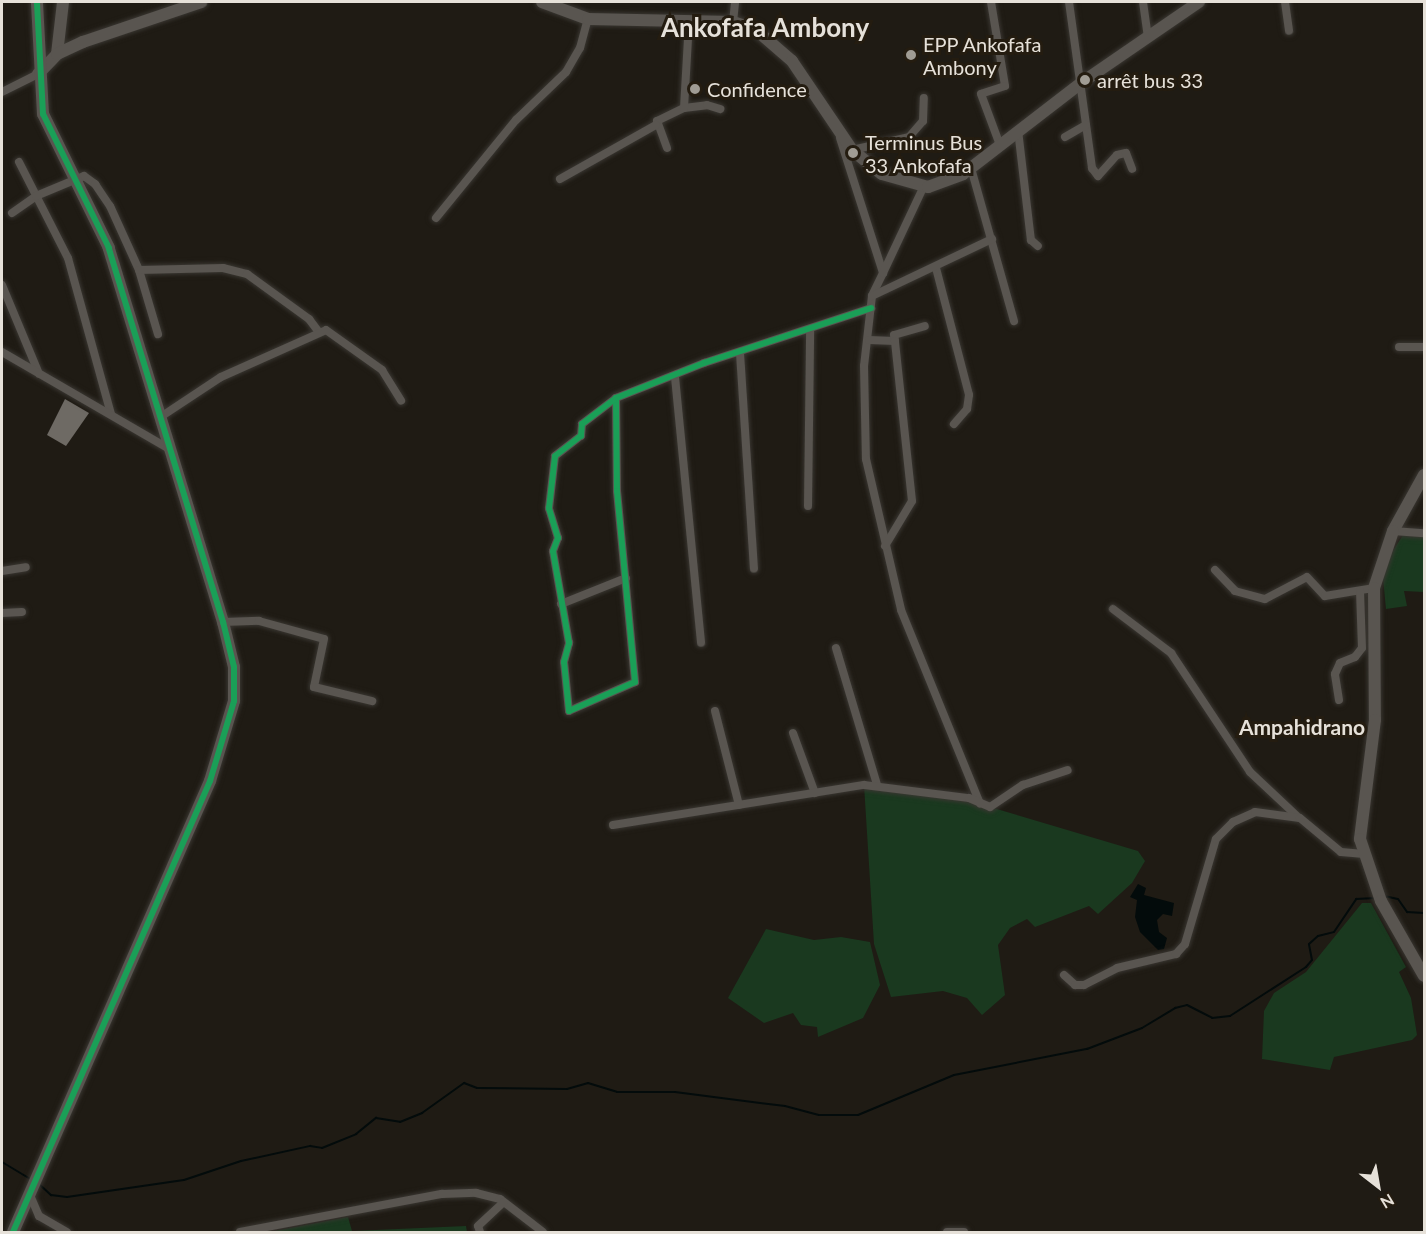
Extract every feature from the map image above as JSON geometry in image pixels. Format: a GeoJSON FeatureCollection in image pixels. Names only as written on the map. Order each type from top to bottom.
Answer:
{"type":"FeatureCollection","features":[{"type":"Feature","properties":{"kind":"street"},"geometry":{"type":"LineString","coordinates":[[12,1233],[115,1007],[225,738],[234,701],[234,668],[223,622],[166,447],[109,248],[43,114],[38,74],[37,2]]}},
{"type":"Feature","properties":{"kind":"street"},"geometry":{"type":"LineString","coordinates":[[57,54],[63,2]]}},
{"type":"Feature","properties":{"kind":"street"},"geometry":{"type":"LineString","coordinates":[[2,92],[38,74],[57,54],[179,6],[201,2]]}},
{"type":"Feature","properties":{"kind":"street"},"geometry":{"type":"LineString","coordinates":[[542,2],[588,19],[733,22],[762,34],[792,61],[852,150],[882,174],[924,186],[942,185],[971,168],[1081,83],[1199,2]]}},
{"type":"Feature","properties":{"kind":"street"},"geometry":{"type":"LineString","coordinates":[[733,22],[735,2]]}},
{"type":"Feature","properties":{"kind":"street"},"geometry":{"type":"LineString","coordinates":[[992,2],[1005,86],[981,94],[1000,146]]}},
{"type":"Feature","properties":{"kind":"street"},"geometry":{"type":"LineString","coordinates":[[1069,2],[1095,174],[1103,174],[1117,155],[1126,153],[1132,169]]}},
{"type":"Feature","properties":{"kind":"street"},"geometry":{"type":"LineString","coordinates":[[1143,2],[1148,38]]}},
{"type":"Feature","properties":{"kind":"street"},"geometry":{"type":"LineString","coordinates":[[1285,2],[1289,31]]}},
{"type":"Feature","properties":{"kind":"street"},"geometry":{"type":"LineString","coordinates":[[436,218],[516,120],[566,72],[580,48],[588,19]]}},
{"type":"Feature","properties":{"kind":"street"},"geometry":{"type":"LineString","coordinates":[[684,108],[688,20]]}},
{"type":"Feature","properties":{"kind":"street"},"geometry":{"type":"LineString","coordinates":[[852,150],[917,131],[924,98]]}},
{"type":"Feature","properties":{"kind":"street"},"geometry":{"type":"LineString","coordinates":[[560,179],[684,108],[707,105],[720,109]]}},
{"type":"Feature","properties":{"kind":"street"},"geometry":{"type":"LineString","coordinates":[[656,125],[667,148]]}},
{"type":"Feature","properties":{"kind":"street"},"geometry":{"type":"LineString","coordinates":[[1065,137],[1086,125]]}},
{"type":"Feature","properties":{"kind":"street"},"geometry":{"type":"LineString","coordinates":[[1018,130],[1031,240],[1038,246]]}},
{"type":"Feature","properties":{"kind":"street"},"geometry":{"type":"LineString","coordinates":[[838,132],[883,273]]}},
{"type":"Feature","properties":{"kind":"street"},"geometry":{"type":"LineString","coordinates":[[19,162],[68,258],[111,414]]}},
{"type":"Feature","properties":{"kind":"street"},"geometry":{"type":"LineString","coordinates":[[971,168],[1014,321]]}},
{"type":"Feature","properties":{"kind":"street"},"geometry":{"type":"LineString","coordinates":[[12,213],[36,196],[84,176],[110,206],[139,270],[158,334]]}},
{"type":"Feature","properties":{"kind":"street"},"geometry":{"type":"LineString","coordinates":[[924,186],[872,296],[862,416],[866,459],[901,610],[980,804]]}},
{"type":"Feature","properties":{"kind":"street"},"geometry":{"type":"LineString","coordinates":[[872,296],[936,268],[992,239]]}},
{"type":"Feature","properties":{"kind":"street"},"geometry":{"type":"LineString","coordinates":[[139,270],[223,268],[247,274],[309,319],[318,331],[339,337],[376,365],[401,400]]}},
{"type":"Feature","properties":{"kind":"street"},"geometry":{"type":"LineString","coordinates":[[936,268],[969,395],[967,409],[954,424]]}},
{"type":"Feature","properties":{"kind":"street"},"geometry":{"type":"LineString","coordinates":[[2,285],[39,375]]}},
{"type":"Feature","properties":{"kind":"street"},"geometry":{"type":"LineString","coordinates":[[616,398],[617,491],[635,682],[569,711],[564,662],[569,643],[553,551],[558,538],[549,508],[555,456],[581,436],[582,424],[616,398],[871,308]]}},
{"type":"Feature","properties":{"kind":"street"},"geometry":{"type":"LineString","coordinates":[[885,546],[912,501],[894,335],[925,326]]}},
{"type":"Feature","properties":{"kind":"street"},"geometry":{"type":"LineString","coordinates":[[808,506],[810,330]]}},
{"type":"Feature","properties":{"kind":"street"},"geometry":{"type":"LineString","coordinates":[[159,418],[221,377],[318,331]]}},
{"type":"Feature","properties":{"kind":"street"},"geometry":{"type":"LineString","coordinates":[[869,340],[895,340]]}},
{"type":"Feature","properties":{"kind":"street"},"geometry":{"type":"LineString","coordinates":[[1399,347],[1425,347]]}},
{"type":"Feature","properties":{"kind":"street"},"geometry":{"type":"LineString","coordinates":[[2,352],[166,447]]}},
{"type":"Feature","properties":{"kind":"street"},"geometry":{"type":"LineString","coordinates":[[740,353],[754,569]]}},
{"type":"Feature","properties":{"kind":"street"},"geometry":{"type":"LineString","coordinates":[[675,377],[701,643]]}},
{"type":"Feature","properties":{"kind":"street"},"geometry":{"type":"LineString","coordinates":[[1425,475],[1393,531],[1374,588],[1375,720],[1360,817],[1364,854],[1380,896],[1425,976]]}},
{"type":"Feature","properties":{"kind":"street"},"geometry":{"type":"LineString","coordinates":[[1393,531],[1425,533]]}},
{"type":"Feature","properties":{"kind":"street"},"geometry":{"type":"LineString","coordinates":[[2,571],[26,567]]}},
{"type":"Feature","properties":{"kind":"street"},"geometry":{"type":"LineString","coordinates":[[1215,570],[1235,591],[1265,599],[1307,577],[1325,596],[1374,588]]}},
{"type":"Feature","properties":{"kind":"street"},"geometry":{"type":"LineString","coordinates":[[561,604],[626,579]]}},
{"type":"Feature","properties":{"kind":"street"},"geometry":{"type":"LineString","coordinates":[[1339,700],[1335,674],[1340,663],[1355,657],[1362,648],[1360,591]]}},
{"type":"Feature","properties":{"kind":"street"},"geometry":{"type":"LineString","coordinates":[[1113,609],[1171,653],[1250,772],[1341,852],[1364,854]]}},
{"type":"Feature","properties":{"kind":"street"},"geometry":{"type":"LineString","coordinates":[[2,613],[22,612]]}},
{"type":"Feature","properties":{"kind":"street"},"geometry":{"type":"LineString","coordinates":[[223,622],[259,621],[324,639],[314,687],[372,702]]}},
{"type":"Feature","properties":{"kind":"street"},"geometry":{"type":"LineString","coordinates":[[836,648],[877,785]]}},
{"type":"Feature","properties":{"kind":"street"},"geometry":{"type":"LineString","coordinates":[[715,711],[739,805]]}},
{"type":"Feature","properties":{"kind":"street"},"geometry":{"type":"LineString","coordinates":[[793,733],[815,793]]}},
{"type":"Feature","properties":{"kind":"street"},"geometry":{"type":"LineString","coordinates":[[613,825],[877,785],[969,798],[990,807],[1023,785],[1068,770]]}},
{"type":"Feature","properties":{"kind":"street"},"geometry":{"type":"LineString","coordinates":[[1064,975],[1075,985],[1084,985],[1117,968],[1176,954],[1185,944],[1216,840],[1233,822],[1255,812],[1300,818]]}},
{"type":"Feature","properties":{"kind":"street"},"geometry":{"type":"LineString","coordinates":[[34,1186],[39,1216],[67,1233]]}},
{"type":"Feature","properties":{"kind":"street"},"geometry":{"type":"LineString","coordinates":[[240,1233],[442,1194],[476,1193],[504,1202],[543,1233]]}},
{"type":"Feature","properties":{"kind":"street"},"geometry":{"type":"LineString","coordinates":[[480,1233],[478,1226],[504,1202]]}},
{"type":"Feature","properties":{"kind":"street"},"geometry":{"type":"LineString","coordinates":[[947,1233],[964,1233]]}},
{"type":"Feature","properties":{"kind":"green space"},"geometry":{"type":"Polygon","coordinates":[[[1403,535],[1424,537],[1424,592],[1404,591],[1407,606],[1386,609],[1382,568],[1403,535]]]}},
{"type":"Feature","properties":{"kind":"green space"},"geometry":{"type":"Polygon","coordinates":[[[864,785],[980,804],[1138,851],[1145,861],[1132,883],[1098,914],[1089,906],[1035,927],[1027,919],[1010,928],[998,945],[1005,995],[982,1015],[967,998],[943,991],[891,997],[874,944],[864,785]]]}},
{"type":"Feature","properties":{"kind":"green space"},"geometry":{"type":"Polygon","coordinates":[[[1362,903],[1371,903],[1406,967],[1399,972],[1411,998],[1417,1035],[1412,1040],[1334,1057],[1330,1070],[1262,1059],[1264,1011],[1274,993],[1306,972],[1362,903]]]}},
{"type":"Feature","properties":{"kind":"green space"},"geometry":{"type":"Polygon","coordinates":[[[766,929],[814,940],[841,937],[870,942],[880,985],[863,1018],[818,1037],[817,1027],[801,1025],[793,1013],[764,1023],[728,998],[766,929]]]}},
{"type":"Feature","properties":{"kind":"green space"},"geometry":{"type":"Polygon","coordinates":[[[348,1217],[352,1231],[466,1226],[467,1232],[269,1232],[348,1217]]]}},
{"type":"Feature","properties":{"kind":"shaded area"},"geometry":{"type":"Polygon","coordinates":[[[1138,884],[1146,888],[1144,895],[1174,903],[1172,916],[1163,914],[1157,920],[1159,932],[1167,938],[1164,949],[1158,950],[1140,932],[1135,917],[1137,900],[1130,897],[1138,884]]]}},
{"type":"Feature","properties":{"kind":"building"},"geometry":{"type":"Polygon","coordinates":[[[65,399],[89,413],[66,446],[47,435],[65,399]]]}},
{"type":"Feature","properties":{"kind":"waterway"},"geometry":{"type":"LineString","coordinates":[[1384,896],[1398,899],[1407,912],[1424,913]]}},
{"type":"Feature","properties":{"kind":"waterway"},"geometry":{"type":"LineString","coordinates":[[38,1183],[51,1195],[67,1197],[184,1180],[241,1161],[310,1146],[322,1148],[356,1134],[376,1118],[400,1122],[422,1113],[464,1083],[477,1088],[567,1089],[588,1083],[617,1092],[675,1092],[785,1106],[819,1115],[858,1115],[954,1075],[1087,1049],[1142,1028],[1175,1008],[1187,1005],[1212,1018],[1230,1016],[1306,967],[1312,960],[1309,944],[1318,936],[1334,932],[1356,899],[1375,898]]}},
{"type":"Feature","properties":{"kind":"waterway"},"geometry":{"type":"LineString","coordinates":[[2,1162],[30,1179]]}},
{"type":"Feature","properties":{"kind":"cycle path"},"geometry":{"type":"LineString","coordinates":[[13,1232],[210,781],[234,701],[234,667],[223,622],[109,248],[43,114],[37,2]]}},
{"type":"Feature","properties":{"kind":"cycle path"},"geometry":{"type":"LineString","coordinates":[[616,398],[617,491],[635,682],[569,711],[564,662],[569,643],[553,551],[558,538],[549,508],[555,456],[581,436],[582,424],[616,398],[704,363],[871,308]]}},
{"type":"Feature","properties":{"kind":"place","name":"EPP Ankofafa Ambony"},"geometry":{"type":"Point","coordinates":[911,55]}},
{"type":"Feature","properties":{"kind":"place","name":"arrêt bus 33"},"geometry":{"type":"Point","coordinates":[1085,80]}},
{"type":"Feature","properties":{"kind":"place","name":"Confidence"},"geometry":{"type":"Point","coordinates":[695,89]}},
{"type":"Feature","properties":{"kind":"place","name":"Terminus Bus 33 Ankofafa"},"geometry":{"type":"Point","coordinates":[853,153]}},
{"type":"Feature","properties":{"kind":"district","name":"Ankofafa Ambony"},"geometry":{"type":"Point","coordinates":[765,28]}},
{"type":"Feature","properties":{"kind":"district","name":"Ampahidrano"},"geometry":{"type":"Point","coordinates":[1302,727]}}]}
